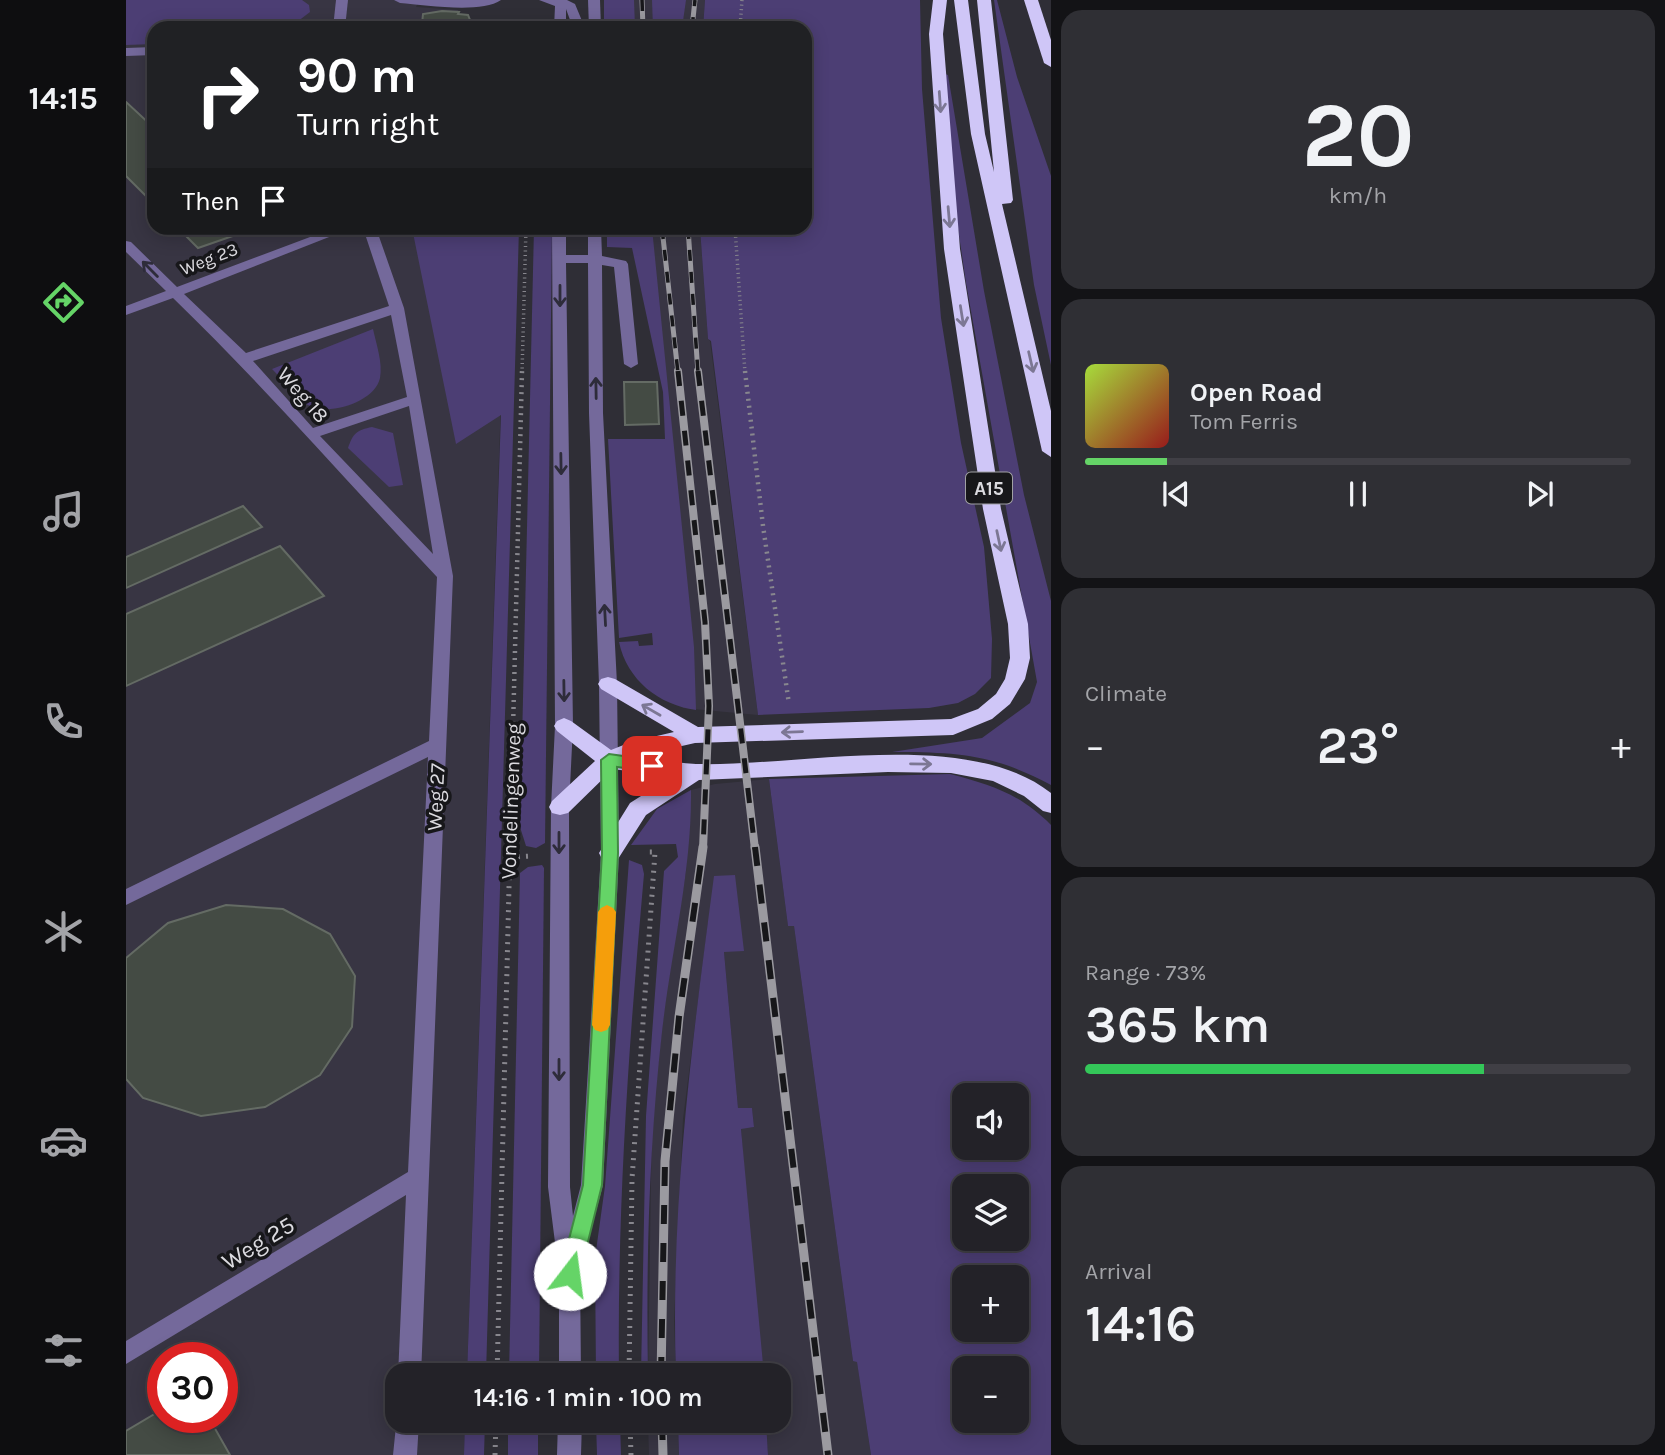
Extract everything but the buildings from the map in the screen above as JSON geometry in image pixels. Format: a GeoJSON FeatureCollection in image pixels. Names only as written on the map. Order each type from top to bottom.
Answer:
{"type":"FeatureCollection","features":[{"type":"Feature","properties":{"kind":"highway","name":"A15"},"geometry":{"type":"LineString","coordinates":[[560,807],[609,760],[631,750],[695,735],[953,727],[985,714],[1003,699],[1015,679],[1020,658],[1018,624],[992,509],[952,249],[936,34],[940,0]]}},
{"type":"Feature","properties":{"kind":"highway"},"geometry":{"type":"LineString","coordinates":[[961,0],[978,134],[1051,451]]}},
{"type":"Feature","properties":{"kind":"highway"},"geometry":{"type":"LineString","coordinates":[[984,0],[1016,296]]}},
{"type":"Feature","properties":{"kind":"highway"},"geometry":{"type":"LineString","coordinates":[[1031,0],[1051,62]]}},
{"type":"Feature","properties":{"kind":"highway"},"geometry":{"type":"LineString","coordinates":[[608,684],[695,735]]}},
{"type":"Feature","properties":{"kind":"highway"},"geometry":{"type":"LineString","coordinates":[[564,726],[609,760],[695,772],[888,764],[951,765],[998,774],[1032,790],[1051,805]]}},
{"type":"Feature","properties":{"kind":"highway"},"geometry":{"type":"LineString","coordinates":[[610,853],[638,809],[695,772]]}},
{"type":"Feature","properties":{"kind":"street"},"geometry":{"type":"LineString","coordinates":[[340,21],[342,0]]}},
{"type":"Feature","properties":{"kind":"street"},"geometry":{"type":"LineString","coordinates":[[400,0],[467,4],[495,0]]}},
{"type":"Feature","properties":{"kind":"street"},"geometry":{"type":"LineString","coordinates":[[545,0],[561,1],[571,6],[576,21]]}},
{"type":"Feature","properties":{"kind":"street"},"geometry":{"type":"LineString","coordinates":[[594,0],[595,21]]}},
{"type":"Feature","properties":{"kind":"street"},"geometry":{"type":"LineString","coordinates":[[560,21],[561,1]]}},
{"type":"Feature","properties":{"kind":"street"},"geometry":{"type":"LineString","coordinates":[[126,52],[147,51]]}},
{"type":"Feature","properties":{"kind":"street","name":"Weg 23"},"geometry":{"type":"LineString","coordinates":[[126,311],[327,235]]}},
{"type":"Feature","properties":{"kind":"street","name":"Weg 27"},"geometry":{"type":"LineString","coordinates":[[372,235],[397,308],[445,576],[410,1363]]}},
{"type":"Feature","properties":{"kind":"street"},"geometry":{"type":"LineString","coordinates":[[559,235],[564,726],[560,807],[559,1187],[570,1274],[570,1363]]}},
{"type":"Feature","properties":{"kind":"street"},"geometry":{"type":"LineString","coordinates":[[570,1274],[593,1185],[610,853],[608,684],[596,414],[594,235]]}},
{"type":"Feature","properties":{"kind":"street","name":"Weg 18"},"geometry":{"type":"LineString","coordinates":[[126,245],[244,359],[310,434],[445,576]]}},
{"type":"Feature","properties":{"kind":"street"},"geometry":{"type":"LineString","coordinates":[[559,259],[594,259],[621,264],[631,364]]}},
{"type":"Feature","properties":{"kind":"street"},"geometry":{"type":"LineString","coordinates":[[244,359],[397,308]]}},
{"type":"Feature","properties":{"kind":"street"},"geometry":{"type":"LineString","coordinates":[[310,434],[415,400]]}},
{"type":"Feature","properties":{"kind":"street"},"geometry":{"type":"LineString","coordinates":[[126,898],[438,744]]}},
{"type":"Feature","properties":{"kind":"street","name":"Weg 25"},"geometry":{"type":"LineString","coordinates":[[126,1353],[418,1177]]}},
{"type":"Feature","properties":{"kind":"street"},"geometry":{"type":"LineString","coordinates":[[405,1455],[406,1433]]}},
{"type":"Feature","properties":{"kind":"street"},"geometry":{"type":"LineString","coordinates":[[569,1433],[569,1455]]}},
{"type":"Feature","properties":{"kind":"path"},"geometry":{"type":"LineString","coordinates":[[740,21],[742,0]]}},
{"type":"Feature","properties":{"kind":"path","name":"Vondelingenweg"},"geometry":{"type":"LineString","coordinates":[[497,1363],[526,235]]}},
{"type":"Feature","properties":{"kind":"path"},"geometry":{"type":"LineString","coordinates":[[736,235],[749,415],[793,732]]}},
{"type":"Feature","properties":{"kind":"path"},"geometry":{"type":"LineString","coordinates":[[495,1455],[496,1433]]}},
{"type":"Feature","properties":{"kind":"path"},"geometry":{"type":"LineString","coordinates":[[630,1433],[631,1455]]}},
{"type":"Feature","properties":{"kind":"shaded area"},"geometry":{"type":"Polygon","coordinates":[[[126,0],[419,0],[416,7],[458,10],[458,21],[147,21],[147,235],[507,235],[467,1363],[385,1363],[385,1433],[465,1433],[464,1455],[126,1455],[126,0]]]}},
{"type":"Feature","properties":{"kind":"shaded area"},"geometry":{"type":"Polygon","coordinates":[[[126,0],[302,0],[309,5],[310,12],[298,21],[147,21],[147,44],[126,45],[126,0]]]}},
{"type":"Feature","properties":{"kind":"shaded area"},"geometry":{"type":"Polygon","coordinates":[[[604,0],[634,0],[635,21],[604,21],[604,0]]]}},
{"type":"Feature","properties":{"kind":"shaded area"},"geometry":{"type":"Polygon","coordinates":[[[620,0],[705,0],[704,21],[621,21],[620,0]]]}},
{"type":"Feature","properties":{"kind":"shaded area"},"geometry":{"type":"Polygon","coordinates":[[[652,0],[686,0],[683,21],[653,21],[652,0]]]}},
{"type":"Feature","properties":{"kind":"shaded area"},"geometry":{"type":"Polygon","coordinates":[[[705,0],[920,0],[922,89],[941,318],[961,443],[984,547],[992,639],[991,678],[975,694],[958,703],[929,708],[758,715],[711,341],[708,339],[701,235],[812,235],[812,21],[704,21],[705,0]]]}},
{"type":"Feature","properties":{"kind":"shaded area"},"geometry":{"type":"Polygon","coordinates":[[[994,0],[997,0],[1017,77],[1051,176],[1051,365],[1034,285],[994,0]]]}},
{"type":"Feature","properties":{"kind":"shaded area"},"geometry":{"type":"Polygon","coordinates":[[[945,74],[948,75],[984,291],[1024,495],[1051,601],[1051,785],[1011,767],[974,757],[892,752],[982,738],[1030,703],[1037,682],[966,283],[952,187],[945,74]]]}},
{"type":"Feature","properties":{"kind":"shaded area"},"geometry":{"type":"Polygon","coordinates":[[[413,235],[519,235],[486,1363],[467,1363],[501,415],[456,444],[413,235]]]}},
{"type":"Feature","properties":{"kind":"shaded area"},"geometry":{"type":"Polygon","coordinates":[[[534,235],[552,235],[545,843],[536,848],[526,846],[520,827],[534,235]]]}},
{"type":"Feature","properties":{"kind":"shaded area"},"geometry":{"type":"Polygon","coordinates":[[[607,235],[653,235],[694,647],[696,710],[669,703],[647,688],[629,668],[619,642],[638,641],[639,646],[653,645],[652,633],[619,638],[608,439],[665,439],[663,392],[632,248],[607,247],[607,235]]]}},
{"type":"Feature","properties":{"kind":"shaded area"},"geometry":{"type":"Polygon","coordinates":[[[637,235],[701,235],[708,339],[758,715],[683,708],[663,380],[637,235]]]}},
{"type":"Feature","properties":{"kind":"shaded area"},"geometry":{"type":"Polygon","coordinates":[[[373,329],[380,360],[380,378],[369,394],[349,405],[326,409],[306,404],[272,369],[373,329]]]}},
{"type":"Feature","properties":{"kind":"shaded area"},"geometry":{"type":"Polygon","coordinates":[[[372,427],[393,433],[403,485],[389,487],[348,448],[356,433],[372,427]]]}},
{"type":"Feature","properties":{"kind":"shaded area"},"geometry":{"type":"Polygon","coordinates":[[[950,774],[1005,792],[1051,825],[1051,1455],[871,1455],[857,1362],[853,1361],[794,926],[788,926],[769,779],[950,774]]]}},
{"type":"Feature","properties":{"kind":"shaded area"},"geometry":{"type":"Polygon","coordinates":[[[769,779],[788,926],[794,926],[853,1361],[857,1361],[871,1455],[768,1455],[767,1433],[791,1433],[791,1363],[759,1363],[741,1128],[754,1127],[752,1108],[738,1108],[724,952],[708,923],[683,1119],[674,1322],[676,1363],[648,1363],[652,1116],[666,995],[686,871],[691,790],[715,784],[769,779]]]}},
{"type":"Feature","properties":{"kind":"shaded area"},"geometry":{"type":"Polygon","coordinates":[[[691,790],[685,881],[666,1002],[654,1118],[649,1204],[648,1363],[641,1363],[646,1116],[664,871],[678,857],[676,844],[631,845],[657,809],[691,790]]]}},
{"type":"Feature","properties":{"kind":"shaded area"},"geometry":{"type":"Polygon","coordinates":[[[629,860],[642,865],[644,874],[625,1124],[619,1363],[596,1363],[595,1258],[605,1186],[629,860]]]}},
{"type":"Feature","properties":{"kind":"shaded area"},"geometry":{"type":"Polygon","coordinates":[[[542,865],[544,868],[539,1363],[509,1363],[520,873],[528,867],[542,865]]]}},
{"type":"Feature","properties":{"kind":"shaded area"},"geometry":{"type":"Polygon","coordinates":[[[735,875],[744,951],[724,952],[738,1108],[752,1108],[754,1127],[741,1129],[763,1363],[676,1363],[676,1250],[684,1125],[714,876],[735,875]]]}},
{"type":"Feature","properties":{"kind":"shaded area"},"geometry":{"type":"Polygon","coordinates":[[[465,1433],[485,1433],[484,1455],[464,1455],[465,1433]]]}},
{"type":"Feature","properties":{"kind":"shaded area"},"geometry":{"type":"Polygon","coordinates":[[[508,1433],[538,1433],[538,1455],[508,1455],[508,1433]]]}},
{"type":"Feature","properties":{"kind":"shaded area"},"geometry":{"type":"Polygon","coordinates":[[[596,1433],[620,1433],[621,1455],[597,1455],[596,1433]]]}},
{"type":"Feature","properties":{"kind":"shaded area"},"geometry":{"type":"Polygon","coordinates":[[[648,1433],[678,1433],[679,1455],[649,1455],[648,1433]]]}},
{"type":"Feature","properties":{"kind":"shaded area"},"geometry":{"type":"Polygon","coordinates":[[[678,1433],[767,1433],[768,1455],[679,1455],[678,1433]]]}},
{"type":"Feature","properties":{"kind":"railway"},"geometry":{"type":"LineString","coordinates":[[642,0],[643,21]]}},
{"type":"Feature","properties":{"kind":"railway"},"geometry":{"type":"LineString","coordinates":[[693,21],[695,0]]}},
{"type":"Feature","properties":{"kind":"railway"},"geometry":{"type":"LineString","coordinates":[[663,235],[678,373]]}},
{"type":"Feature","properties":{"kind":"railway"},"geometry":{"type":"LineString","coordinates":[[688,235],[698,373]]}},
{"type":"Feature","properties":{"kind":"railway"},"geometry":{"type":"LineString","coordinates":[[678,371],[705,622],[709,706],[703,849]]}},
{"type":"Feature","properties":{"kind":"railway"},"geometry":{"type":"LineString","coordinates":[[698,371],[755,849]]}},
{"type":"Feature","properties":{"kind":"railway"},"geometry":{"type":"LineString","coordinates":[[661,1363],[665,1161],[679,1017],[703,847]]}},
{"type":"Feature","properties":{"kind":"railway"},"geometry":{"type":"LineString","coordinates":[[755,847],[828,1455]]}},
{"type":"Feature","properties":{"kind":"railway"},"geometry":{"type":"LineString","coordinates":[[662,1433],[663,1455]]}},
{"type":"Feature","properties":{"kind":"slow traffic"},"geometry":{"type":"LineString","coordinates":[[601,1025],[607,912]]}},
{"type":"Feature","properties":{"kind":"route"},"geometry":{"type":"LineString","coordinates":[[570,1274],[593,1185],[610,853],[609,760],[652,766]]}}]}
